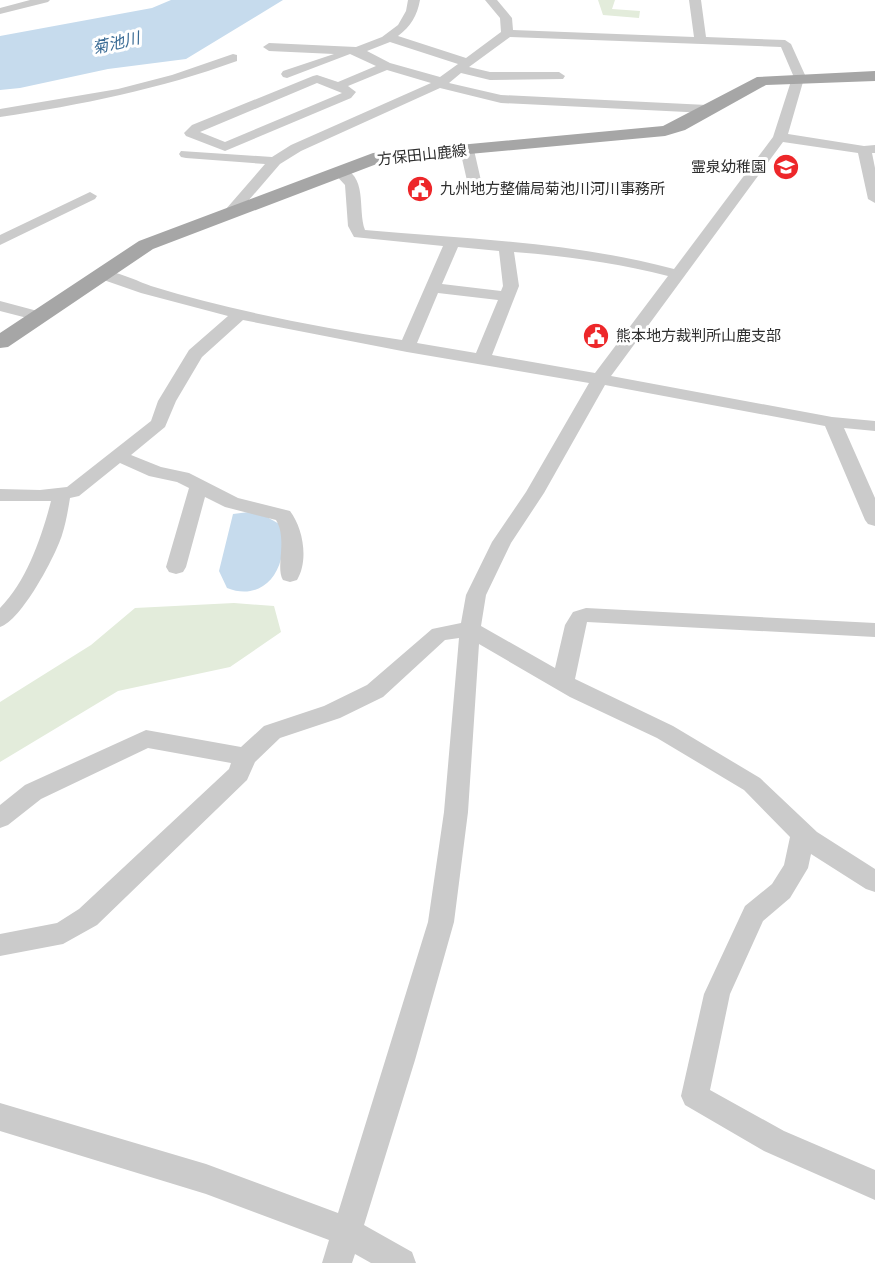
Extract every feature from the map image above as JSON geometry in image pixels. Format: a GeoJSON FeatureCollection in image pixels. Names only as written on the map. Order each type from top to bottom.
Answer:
{"type":"FeatureCollection","features":[{"type":"Feature","properties":{"kind":"main road","name":"方保田山鹿線"},"geometry":{"type":"LineString","coordinates":[[0,342],[146,245],[379,157],[665,130],[679,126],[763,80],[875,76]]}},
{"type":"Feature","properties":{"kind":"street"},"geometry":{"type":"LineString","coordinates":[[0,11],[44,0]]}},
{"type":"Feature","properties":{"kind":"street"},"geometry":{"type":"LineString","coordinates":[[287,74],[386,42],[406,24],[413,12],[414,0]]}},
{"type":"Feature","properties":{"kind":"street"},"geometry":{"type":"LineString","coordinates":[[491,0],[506,18],[507,33]]}},
{"type":"Feature","properties":{"kind":"street"},"geometry":{"type":"LineString","coordinates":[[695,0],[696,14],[708,46]]}},
{"type":"Feature","properties":{"kind":"street"},"geometry":{"type":"LineString","coordinates":[[231,212],[275,161],[296,148],[440,83],[507,33],[708,46],[785,44],[799,78],[780,137],[600,379],[535,493],[502,542],[476,595],[470,629],[458,791],[441,922],[401,1060],[337,1263]]}},
{"type":"Feature","properties":{"kind":"street"},"geometry":{"type":"LineString","coordinates":[[390,38],[412,43],[490,76],[560,76]]}},
{"type":"Feature","properties":{"kind":"street"},"geometry":{"type":"LineString","coordinates":[[268,47],[355,51],[386,66],[501,99],[707,109]]}},
{"type":"Feature","properties":{"kind":"street"},"geometry":{"type":"LineString","coordinates":[[769,56],[790,57]]}},
{"type":"Feature","properties":{"kind":"street"},"geometry":{"type":"LineString","coordinates":[[0,113],[94,99],[145,88],[233,58]]}},
{"type":"Feature","properties":{"kind":"street"},"geometry":{"type":"LineString","coordinates":[[338,86],[386,66]]}},
{"type":"Feature","properties":{"kind":"street"},"geometry":{"type":"LineString","coordinates":[[317,79],[338,86],[350,92],[225,147],[192,133],[197,128],[317,79]]}},
{"type":"Feature","properties":{"kind":"street"},"geometry":{"type":"LineString","coordinates":[[661,107],[665,130]]}},
{"type":"Feature","properties":{"kind":"street"},"geometry":{"type":"LineString","coordinates":[[306,112],[341,128]]}},
{"type":"Feature","properties":{"kind":"street"},"geometry":{"type":"LineString","coordinates":[[780,137],[869,150],[875,199]]}},
{"type":"Feature","properties":{"kind":"street"},"geometry":{"type":"LineString","coordinates":[[467,150],[476,184]]}},
{"type":"Feature","properties":{"kind":"street"},"geometry":{"type":"LineString","coordinates":[[186,154],[275,161]]}},
{"type":"Feature","properties":{"kind":"street"},"geometry":{"type":"LineString","coordinates":[[339,171],[349,178],[355,193],[356,228],[359,234],[607,257],[677,274]]}},
{"type":"Feature","properties":{"kind":"street"},"geometry":{"type":"LineString","coordinates":[[0,241],[90,196]]}},
{"type":"Feature","properties":{"kind":"street"},"geometry":{"type":"LineString","coordinates":[[407,347],[452,243]]}},
{"type":"Feature","properties":{"kind":"street"},"geometry":{"type":"LineString","coordinates":[[482,359],[510,286],[506,248]]}},
{"type":"Feature","properties":{"kind":"street"},"geometry":{"type":"LineString","coordinates":[[100,274],[154,294],[239,315],[832,422],[875,426]]}},
{"type":"Feature","properties":{"kind":"street"},"geometry":{"type":"LineString","coordinates":[[433,288],[506,296]]}},
{"type":"Feature","properties":{"kind":"street"},"geometry":{"type":"LineString","coordinates":[[0,306],[39,316]]}},
{"type":"Feature","properties":{"kind":"street"},"geometry":{"type":"LineString","coordinates":[[0,495],[40,496],[72,492],[159,423],[167,401],[195,354],[239,315]]}},
{"type":"Feature","properties":{"kind":"street"},"geometry":{"type":"LineString","coordinates":[[832,422],[875,520]]}},
{"type":"Feature","properties":{"kind":"street"},"geometry":{"type":"LineString","coordinates":[[118,456],[156,472],[182,477],[232,503],[283,516],[287,519],[294,552],[290,575]]}},
{"type":"Feature","properties":{"kind":"street"},"geometry":{"type":"LineString","coordinates":[[176,567],[199,486]]}},
{"type":"Feature","properties":{"kind":"street"},"geometry":{"type":"LineString","coordinates":[[0,620],[17,603],[52,537],[62,494]]}},
{"type":"Feature","properties":{"kind":"street"},"geometry":{"type":"LineString","coordinates":[[562,682],[575,625],[580,617],[586,615],[875,630]]}},
{"type":"Feature","properties":{"kind":"street"},"geometry":{"type":"LineString","coordinates":[[0,945],[63,933],[88,917],[239,774],[245,757],[272,732],[332,712],[375,691],[439,634],[470,629],[562,682],[665,732],[752,784],[803,834],[875,882]]}},
{"type":"Feature","properties":{"kind":"street"},"geometry":{"type":"LineString","coordinates":[[0,818],[33,792],[146,739],[245,757]]}},
{"type":"Feature","properties":{"kind":"street"},"geometry":{"type":"LineString","coordinates":[[803,834],[796,868],[781,891],[754,914],[717,994],[695,1096],[774,1141],[875,1185]]}},
{"type":"Feature","properties":{"kind":"street"},"geometry":{"type":"LineString","coordinates":[[0,1118],[206,1179],[347,1232],[401,1263]]}},
{"type":"Feature","properties":{"kind":"green space"},"geometry":{"type":"Polygon","coordinates":[[[598,0],[615,0],[612,9],[640,11],[639,18],[603,15],[598,0]]]}},
{"type":"Feature","properties":{"kind":"green space"},"geometry":{"type":"Polygon","coordinates":[[[234,603],[274,606],[281,632],[230,667],[118,691],[0,762],[0,702],[91,645],[135,608],[234,603]]]}},
{"type":"Feature","properties":{"kind":"water","name":"菊池川"},"geometry":{"type":"Polygon","coordinates":[[[171,0],[283,0],[186,59],[108,69],[20,88],[0,90],[0,36],[152,8],[171,0]]]}},
{"type":"Feature","properties":{"kind":"water"},"geometry":{"type":"Polygon","coordinates":[[[249,512],[267,517],[281,525],[282,555],[278,568],[267,583],[253,590],[236,591],[227,588],[219,571],[233,514],[249,512]]]}},
{"type":"Feature","properties":{"kind":"place","name":"霊泉幼稚園"},"geometry":{"type":"Point","coordinates":[786,167]}},
{"type":"Feature","properties":{"kind":"place","name":"九州地方整備局菊池川河川事務所"},"geometry":{"type":"Point","coordinates":[420,189]}},
{"type":"Feature","properties":{"kind":"place","name":"熊本地方裁判所山鹿支部"},"geometry":{"type":"Point","coordinates":[596,336]}}]}
